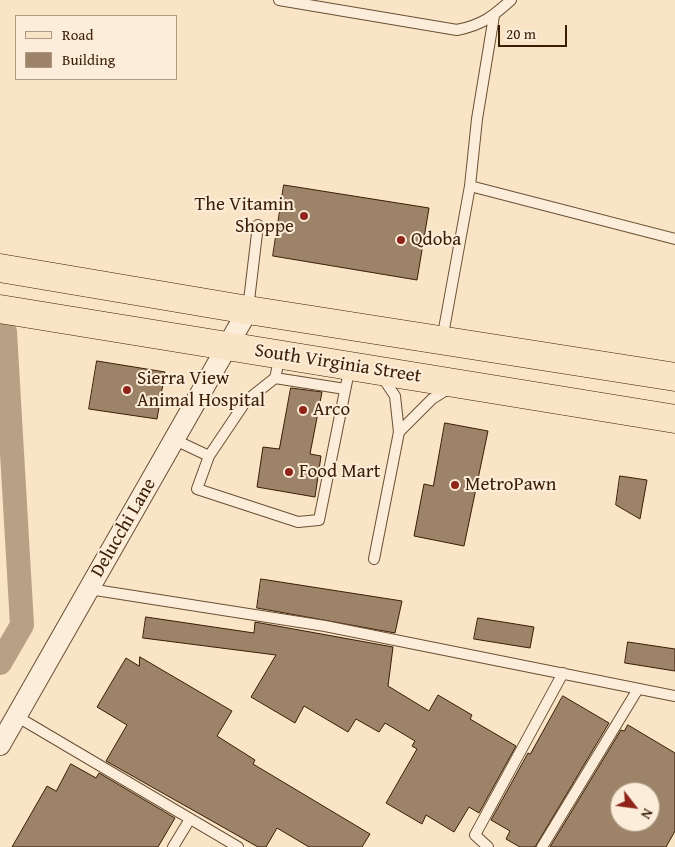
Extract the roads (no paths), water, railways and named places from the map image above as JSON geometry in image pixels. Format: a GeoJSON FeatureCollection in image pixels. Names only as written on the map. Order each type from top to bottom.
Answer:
{"type":"FeatureCollection","features":[{"type":"Feature","properties":{"kind":"main road","name":"South Virginia Street"},"geometry":{"type":"LineString","coordinates":[[0,268],[442,342],[675,377]]}},
{"type":"Feature","properties":{"kind":"main road","name":"South Virginia Street"},"geometry":{"type":"LineString","coordinates":[[0,309],[227,347],[278,367],[348,378],[378,370],[675,419]]}},
{"type":"Feature","properties":{"kind":"street","name":"Delucchi Lane"},"geometry":{"type":"LineString","coordinates":[[0,745],[248,310]]}},
{"type":"Feature","properties":{"kind":"lane"},"geometry":{"type":"LineString","coordinates":[[279,0],[457,30],[476,26],[494,16],[511,0]]}},
{"type":"Feature","properties":{"kind":"lane"},"geometry":{"type":"LineString","coordinates":[[442,342],[470,186],[477,119],[494,16]]}},
{"type":"Feature","properties":{"kind":"lane"},"geometry":{"type":"LineString","coordinates":[[470,186],[675,239]]}},
{"type":"Feature","properties":{"kind":"lane"},"geometry":{"type":"LineString","coordinates":[[248,310],[258,225]]}},
{"type":"Feature","properties":{"kind":"lane"},"geometry":{"type":"LineString","coordinates":[[278,367],[246,401],[209,456],[197,489],[298,522],[319,520],[348,378]]}},
{"type":"Feature","properties":{"kind":"lane"},"geometry":{"type":"LineString","coordinates":[[374,559],[400,432],[395,396],[378,370]]}},
{"type":"Feature","properties":{"kind":"lane"},"geometry":{"type":"LineString","coordinates":[[400,432],[432,399],[458,383]]}},
{"type":"Feature","properties":{"kind":"lane"},"geometry":{"type":"LineString","coordinates":[[175,440],[209,456]]}},
{"type":"Feature","properties":{"kind":"lane"},"geometry":{"type":"LineString","coordinates":[[89,589],[324,626],[675,696]]}},
{"type":"Feature","properties":{"kind":"lane"},"geometry":{"type":"LineString","coordinates":[[488,847],[474,835],[562,674]]}},
{"type":"Feature","properties":{"kind":"lane"},"geometry":{"type":"LineString","coordinates":[[542,847],[638,689]]}},
{"type":"Feature","properties":{"kind":"lane"},"geometry":{"type":"LineString","coordinates":[[16,716],[238,847]]}},
{"type":"Feature","properties":{"kind":"lane"},"geometry":{"type":"LineString","coordinates":[[173,847],[190,818]]}},
{"type":"Feature","properties":{"kind":"waterway"},"geometry":{"type":"LineString","coordinates":[[0,663],[22,625],[5,332]]}},
{"type":"Feature","properties":{"kind":"place","name":"The Vitamin Shoppe"},"geometry":{"type":"Point","coordinates":[304,216]}},
{"type":"Feature","properties":{"kind":"place","name":"Qdoba"},"geometry":{"type":"Point","coordinates":[401,240]}},
{"type":"Feature","properties":{"kind":"place","name":"Sierra View Animal Hospital"},"geometry":{"type":"Point","coordinates":[127,390]}},
{"type":"Feature","properties":{"kind":"place","name":"Arco"},"geometry":{"type":"Point","coordinates":[303,410]}},
{"type":"Feature","properties":{"kind":"place","name":"Food Mart"},"geometry":{"type":"Point","coordinates":[289,472]}},
{"type":"Feature","properties":{"kind":"place","name":"MetroPawn"},"geometry":{"type":"Point","coordinates":[455,485]}}]}
